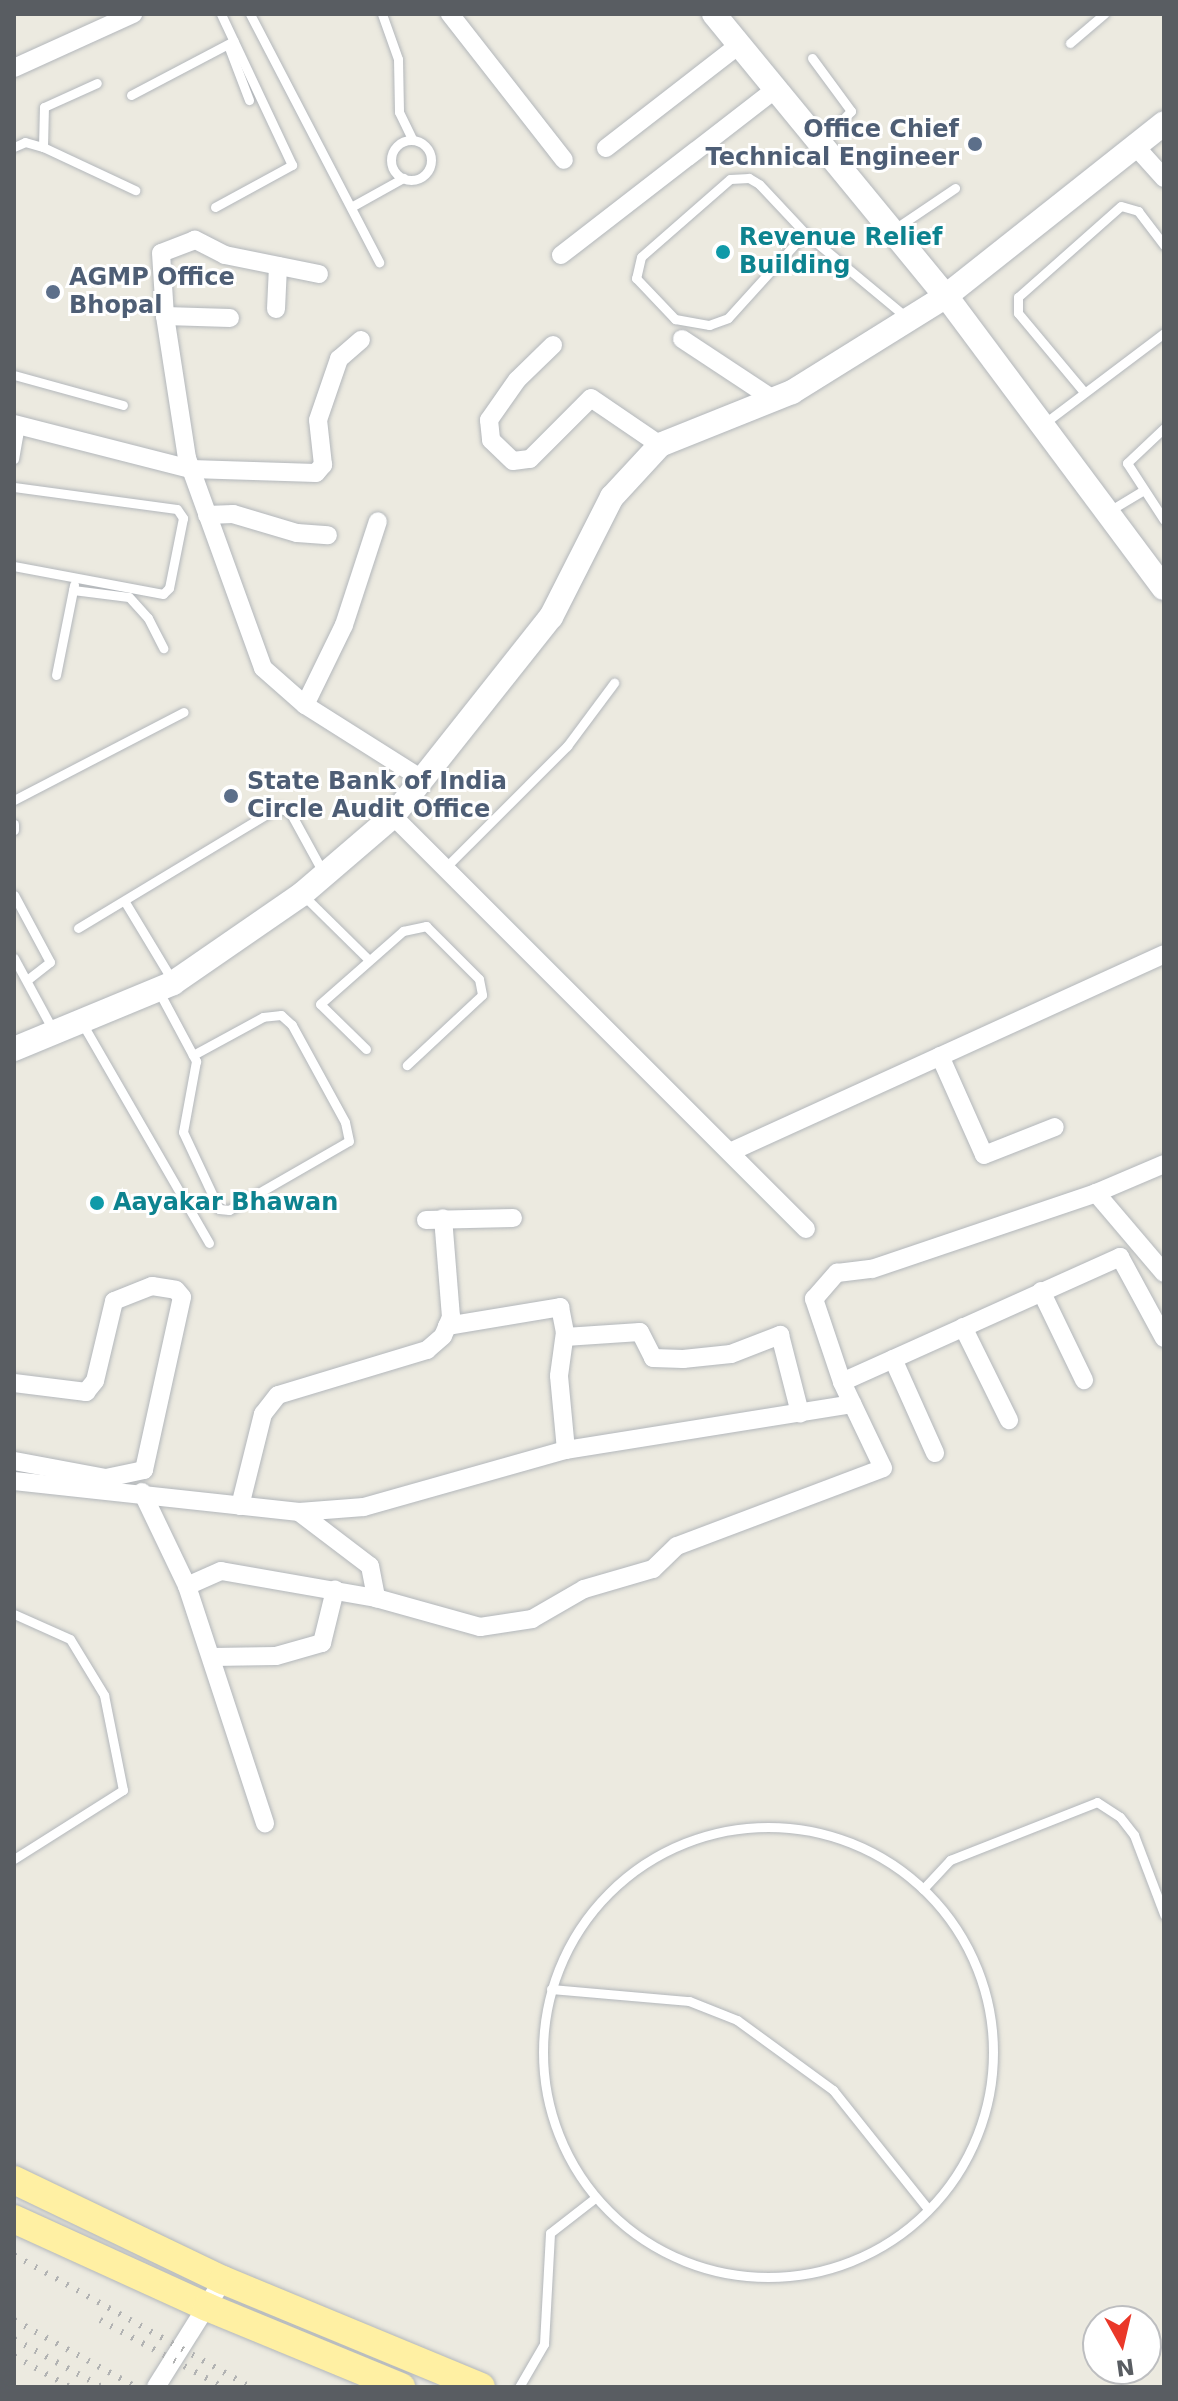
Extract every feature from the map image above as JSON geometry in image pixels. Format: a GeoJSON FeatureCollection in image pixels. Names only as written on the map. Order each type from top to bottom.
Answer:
{"type":"FeatureCollection","features":[{"type":"Feature","properties":{"kind":"main road"},"geometry":{"type":"LineString","coordinates":[[14,2180],[223,2280],[481,2387]]}},
{"type":"Feature","properties":{"kind":"main road"},"geometry":{"type":"LineString","coordinates":[[14,2219],[207,2307],[401,2387]]}},
{"type":"Feature","properties":{"kind":"street"},"geometry":{"type":"LineString","coordinates":[[14,68],[133,14]]}},
{"type":"Feature","properties":{"kind":"street"},"geometry":{"type":"LineString","coordinates":[[450,14],[564,160]]}},
{"type":"Feature","properties":{"kind":"street"},"geometry":{"type":"LineString","coordinates":[[714,14],[946,296],[1039,427],[1164,588]]}},
{"type":"Feature","properties":{"kind":"street"},"geometry":{"type":"LineString","coordinates":[[606,148],[739,45]]}},
{"type":"Feature","properties":{"kind":"street"},"geometry":{"type":"LineString","coordinates":[[561,255],[776,89]]}},
{"type":"Feature","properties":{"kind":"street"},"geometry":{"type":"LineString","coordinates":[[14,1049],[56,1035],[166,986],[302,894],[393,816],[551,617],[612,497],[660,445],[773,399],[946,296],[1164,123]]}},
{"type":"Feature","properties":{"kind":"street"},"geometry":{"type":"LineString","coordinates":[[1136,147],[1164,178]]}},
{"type":"Feature","properties":{"kind":"street"},"geometry":{"type":"LineString","coordinates":[[319,274],[225,255],[195,240],[161,253],[165,316],[191,469],[263,668],[305,705],[422,779]]}},
{"type":"Feature","properties":{"kind":"street"},"geometry":{"type":"LineString","coordinates":[[276,309],[278,266]]}},
{"type":"Feature","properties":{"kind":"street"},"geometry":{"type":"LineString","coordinates":[[165,316],[230,318]]}},
{"type":"Feature","properties":{"kind":"street"},"geometry":{"type":"LineString","coordinates":[[682,339],[773,399]]}},
{"type":"Feature","properties":{"kind":"street"},"geometry":{"type":"LineString","coordinates":[[17,425],[191,469],[272,475],[321,471],[318,420],[339,359],[361,340]]}},
{"type":"Feature","properties":{"kind":"street"},"geometry":{"type":"LineString","coordinates":[[553,345],[517,380],[489,420],[491,440],[513,461],[530,459],[591,398],[660,445]]}},
{"type":"Feature","properties":{"kind":"street"},"geometry":{"type":"LineString","coordinates":[[207,515],[233,514],[297,533],[328,535]]}},
{"type":"Feature","properties":{"kind":"street"},"geometry":{"type":"LineString","coordinates":[[305,705],[344,625],[378,521]]}},
{"type":"Feature","properties":{"kind":"street"},"geometry":{"type":"LineString","coordinates":[[393,816],[806,1229]]}},
{"type":"Feature","properties":{"kind":"street"},"geometry":{"type":"LineString","coordinates":[[730,1152],[1164,955]]}},
{"type":"Feature","properties":{"kind":"street"},"geometry":{"type":"LineString","coordinates":[[940,1056],[984,1155],[1055,1127]]}},
{"type":"Feature","properties":{"kind":"street"},"geometry":{"type":"LineString","coordinates":[[187,1586],[221,1571],[376,1598],[480,1627],[532,1619],[584,1589],[653,1569],[677,1546],[883,1468],[842,1382],[814,1299],[837,1273],[872,1269],[1096,1193],[1164,1164]]}},
{"type":"Feature","properties":{"kind":"street"},"geometry":{"type":"LineString","coordinates":[[1096,1193],[1163,1270]]}},
{"type":"Feature","properties":{"kind":"street"},"geometry":{"type":"LineString","coordinates":[[240,1506],[263,1414],[278,1395],[427,1350],[447,1326],[450,1291],[434,1219],[513,1218]]}},
{"type":"Feature","properties":{"kind":"street"},"geometry":{"type":"LineString","coordinates":[[842,1382],[1120,1257],[1164,1338]]}},
{"type":"Feature","properties":{"kind":"street"},"geometry":{"type":"LineString","coordinates":[[14,1383],[86,1392],[95,1381],[114,1301],[152,1286],[176,1290],[182,1297],[144,1470],[106,1478],[14,1461]]}},
{"type":"Feature","properties":{"kind":"street"},"geometry":{"type":"LineString","coordinates":[[1041,1291],[1084,1380]]}},
{"type":"Feature","properties":{"kind":"street"},"geometry":{"type":"LineString","coordinates":[[447,1326],[555,1306],[561,1310],[565,1337],[559,1376],[566,1450]]}},
{"type":"Feature","properties":{"kind":"street"},"geometry":{"type":"LineString","coordinates":[[963,1327],[1009,1420]]}},
{"type":"Feature","properties":{"kind":"street"},"geometry":{"type":"LineString","coordinates":[[565,1337],[640,1332],[653,1358],[683,1359],[731,1354],[780,1335],[800,1413]]}},
{"type":"Feature","properties":{"kind":"street"},"geometry":{"type":"LineString","coordinates":[[893,1359],[935,1453]]}},
{"type":"Feature","properties":{"kind":"street"},"geometry":{"type":"LineString","coordinates":[[14,1481],[142,1492],[299,1512],[364,1507],[566,1450],[852,1404]]}},
{"type":"Feature","properties":{"kind":"street"},"geometry":{"type":"LineString","coordinates":[[142,1492],[187,1586],[213,1657],[265,1823]]}},
{"type":"Feature","properties":{"kind":"street"},"geometry":{"type":"LineString","coordinates":[[299,1512],[370,1566],[376,1598]]}},
{"type":"Feature","properties":{"kind":"street"},"geometry":{"type":"LineString","coordinates":[[213,1657],[276,1656],[322,1643],[335,1590]]}},
{"type":"Feature","properties":{"kind":"street"},"geometry":{"type":"LineString","coordinates":[[156,2387],[223,2280]]}},
{"type":"Feature","properties":{"kind":"lane"},"geometry":{"type":"LineString","coordinates":[[221,14],[249,100]]}},
{"type":"Feature","properties":{"kind":"lane"},"geometry":{"type":"LineString","coordinates":[[250,14],[379,262]]}},
{"type":"Feature","properties":{"kind":"lane"},"geometry":{"type":"LineString","coordinates":[[351,207],[403,178],[419,178],[431,162],[428,149],[412,139],[399,112],[398,59],[382,14]]}},
{"type":"Feature","properties":{"kind":"lane"},"geometry":{"type":"LineString","coordinates":[[1070,43],[1104,14]]}},
{"type":"Feature","properties":{"kind":"lane"},"geometry":{"type":"LineString","coordinates":[[131,95],[231,43]]}},
{"type":"Feature","properties":{"kind":"lane"},"geometry":{"type":"LineString","coordinates":[[215,207],[292,165],[231,43]]}},
{"type":"Feature","properties":{"kind":"lane"},"geometry":{"type":"LineString","coordinates":[[812,58],[851,111],[820,143]]}},
{"type":"Feature","properties":{"kind":"lane"},"geometry":{"type":"LineString","coordinates":[[43,147],[44,107],[97,83]]}},
{"type":"Feature","properties":{"kind":"lane"},"geometry":{"type":"LineString","coordinates":[[403,178],[391,166],[391,152],[399,142],[412,139]]}},
{"type":"Feature","properties":{"kind":"lane"},"geometry":{"type":"LineString","coordinates":[[14,147],[25,142],[43,147],[135,190]]}},
{"type":"Feature","properties":{"kind":"lane"},"geometry":{"type":"LineString","coordinates":[[805,233],[728,318],[709,325],[675,319],[636,278],[641,257],[730,179],[749,178],[759,184],[805,233],[909,319]]}},
{"type":"Feature","properties":{"kind":"lane"},"geometry":{"type":"LineString","coordinates":[[893,230],[955,188]]}},
{"type":"Feature","properties":{"kind":"lane"},"geometry":{"type":"LineString","coordinates":[[1084,392],[1018,313],[1018,297],[1121,206],[1138,211],[1164,245]]}},
{"type":"Feature","properties":{"kind":"lane"},"geometry":{"type":"LineString","coordinates":[[1039,427],[1164,333]]}},
{"type":"Feature","properties":{"kind":"lane"},"geometry":{"type":"LineString","coordinates":[[14,375],[123,405]]}},
{"type":"Feature","properties":{"kind":"lane"},"geometry":{"type":"LineString","coordinates":[[14,459],[17,425]]}},
{"type":"Feature","properties":{"kind":"lane"},"geometry":{"type":"LineString","coordinates":[[1164,428],[1127,463],[1142,491],[1164,520]]}},
{"type":"Feature","properties":{"kind":"lane"},"geometry":{"type":"LineString","coordinates":[[14,487],[182,511],[169,588],[163,594],[14,566]]}},
{"type":"Feature","properties":{"kind":"lane"},"geometry":{"type":"LineString","coordinates":[[1106,513],[1142,491]]}},
{"type":"Feature","properties":{"kind":"lane"},"geometry":{"type":"LineString","coordinates":[[56,675],[76,578]]}},
{"type":"Feature","properties":{"kind":"lane"},"geometry":{"type":"LineString","coordinates":[[73,590],[129,597],[148,618],[163,648]]}},
{"type":"Feature","properties":{"kind":"lane"},"geometry":{"type":"LineString","coordinates":[[445,868],[567,746],[614,683]]}},
{"type":"Feature","properties":{"kind":"lane"},"geometry":{"type":"LineString","coordinates":[[14,800],[184,712]]}},
{"type":"Feature","properties":{"kind":"lane"},"geometry":{"type":"LineString","coordinates":[[78,928],[277,808],[290,812],[324,874]]}},
{"type":"Feature","properties":{"kind":"lane"},"geometry":{"type":"LineString","coordinates":[[14,824],[14,830]]}},
{"type":"Feature","properties":{"kind":"lane"},"geometry":{"type":"LineString","coordinates":[[302,894],[369,960]]}},
{"type":"Feature","properties":{"kind":"lane"},"geometry":{"type":"LineString","coordinates":[[14,895],[50,962],[27,980]]}},
{"type":"Feature","properties":{"kind":"lane"},"geometry":{"type":"LineString","coordinates":[[125,902],[166,986],[193,1055],[196,1069],[183,1132],[219,1209],[229,1210],[349,1141],[337,1108],[292,1025],[281,1015],[263,1017],[193,1055]]}},
{"type":"Feature","properties":{"kind":"lane"},"geometry":{"type":"LineString","coordinates":[[366,1049],[320,1004],[403,931],[426,926],[483,986],[482,995],[407,1065]]}},
{"type":"Feature","properties":{"kind":"lane"},"geometry":{"type":"LineString","coordinates":[[14,958],[56,1035]]}},
{"type":"Feature","properties":{"kind":"lane"},"geometry":{"type":"LineString","coordinates":[[82,1023],[209,1243]]}},
{"type":"Feature","properties":{"kind":"lane"},"geometry":{"type":"LineString","coordinates":[[14,1614],[70,1639],[104,1695],[123,1790],[14,1859]]}},
{"type":"Feature","properties":{"kind":"lane"},"geometry":{"type":"LineString","coordinates":[[923,1889],[950,1860],[1097,1802],[1120,1817],[1134,1835],[1164,1914]]}},
{"type":"Feature","properties":{"kind":"lane"},"geometry":{"type":"LineString","coordinates":[[758,1827],[814,1831],[867,1849],[923,1889],[948,1915],[973,1957],[989,2003],[995,2052],[989,2101],[973,2148],[947,2190],[928,2209],[871,2253],[825,2270],[776,2277],[727,2274],[680,2260],[636,2236],[595,2198],[565,2152],[547,2099],[542,2044],[551,1989],[573,1938],[608,1894],[652,1859],[703,1837],[758,1827]]}},
{"type":"Feature","properties":{"kind":"lane"},"geometry":{"type":"LineString","coordinates":[[551,1989],[689,2001],[737,2020],[833,2090],[928,2209]]}},
{"type":"Feature","properties":{"kind":"lane"},"geometry":{"type":"LineString","coordinates":[[519,2387],[544,2344],[550,2233],[595,2198]]}},
{"type":"Feature","properties":{"kind":"railway"},"geometry":{"type":"LineString","coordinates":[[14,2255],[250,2387]]}},
{"type":"Feature","properties":{"kind":"railway"},"geometry":{"type":"LineString","coordinates":[[14,2320],[136,2387]]}},
{"type":"Feature","properties":{"kind":"railway"},"geometry":{"type":"LineString","coordinates":[[100,2320],[223,2387]]}},
{"type":"Feature","properties":{"kind":"railway"},"geometry":{"type":"LineString","coordinates":[[14,2339],[102,2387]]}},
{"type":"Feature","properties":{"kind":"railway"},"geometry":{"type":"LineString","coordinates":[[14,2356],[70,2387]]}},
{"type":"Feature","properties":{"kind":"place","name":"Office Chief Technical Engineer"},"geometry":{"type":"Point","coordinates":[975,144]}},
{"type":"Feature","properties":{"kind":"place","name":"Revenue Relief Building"},"geometry":{"type":"Point","coordinates":[723,252]}},
{"type":"Feature","properties":{"kind":"place","name":"AGMP Office Bhopal"},"geometry":{"type":"Point","coordinates":[53,292]}},
{"type":"Feature","properties":{"kind":"place","name":"State Bank of India Circle Audit Office"},"geometry":{"type":"Point","coordinates":[231,796]}},
{"type":"Feature","properties":{"kind":"place","name":"Aayakar Bhawan"},"geometry":{"type":"Point","coordinates":[97,1203]}}]}
